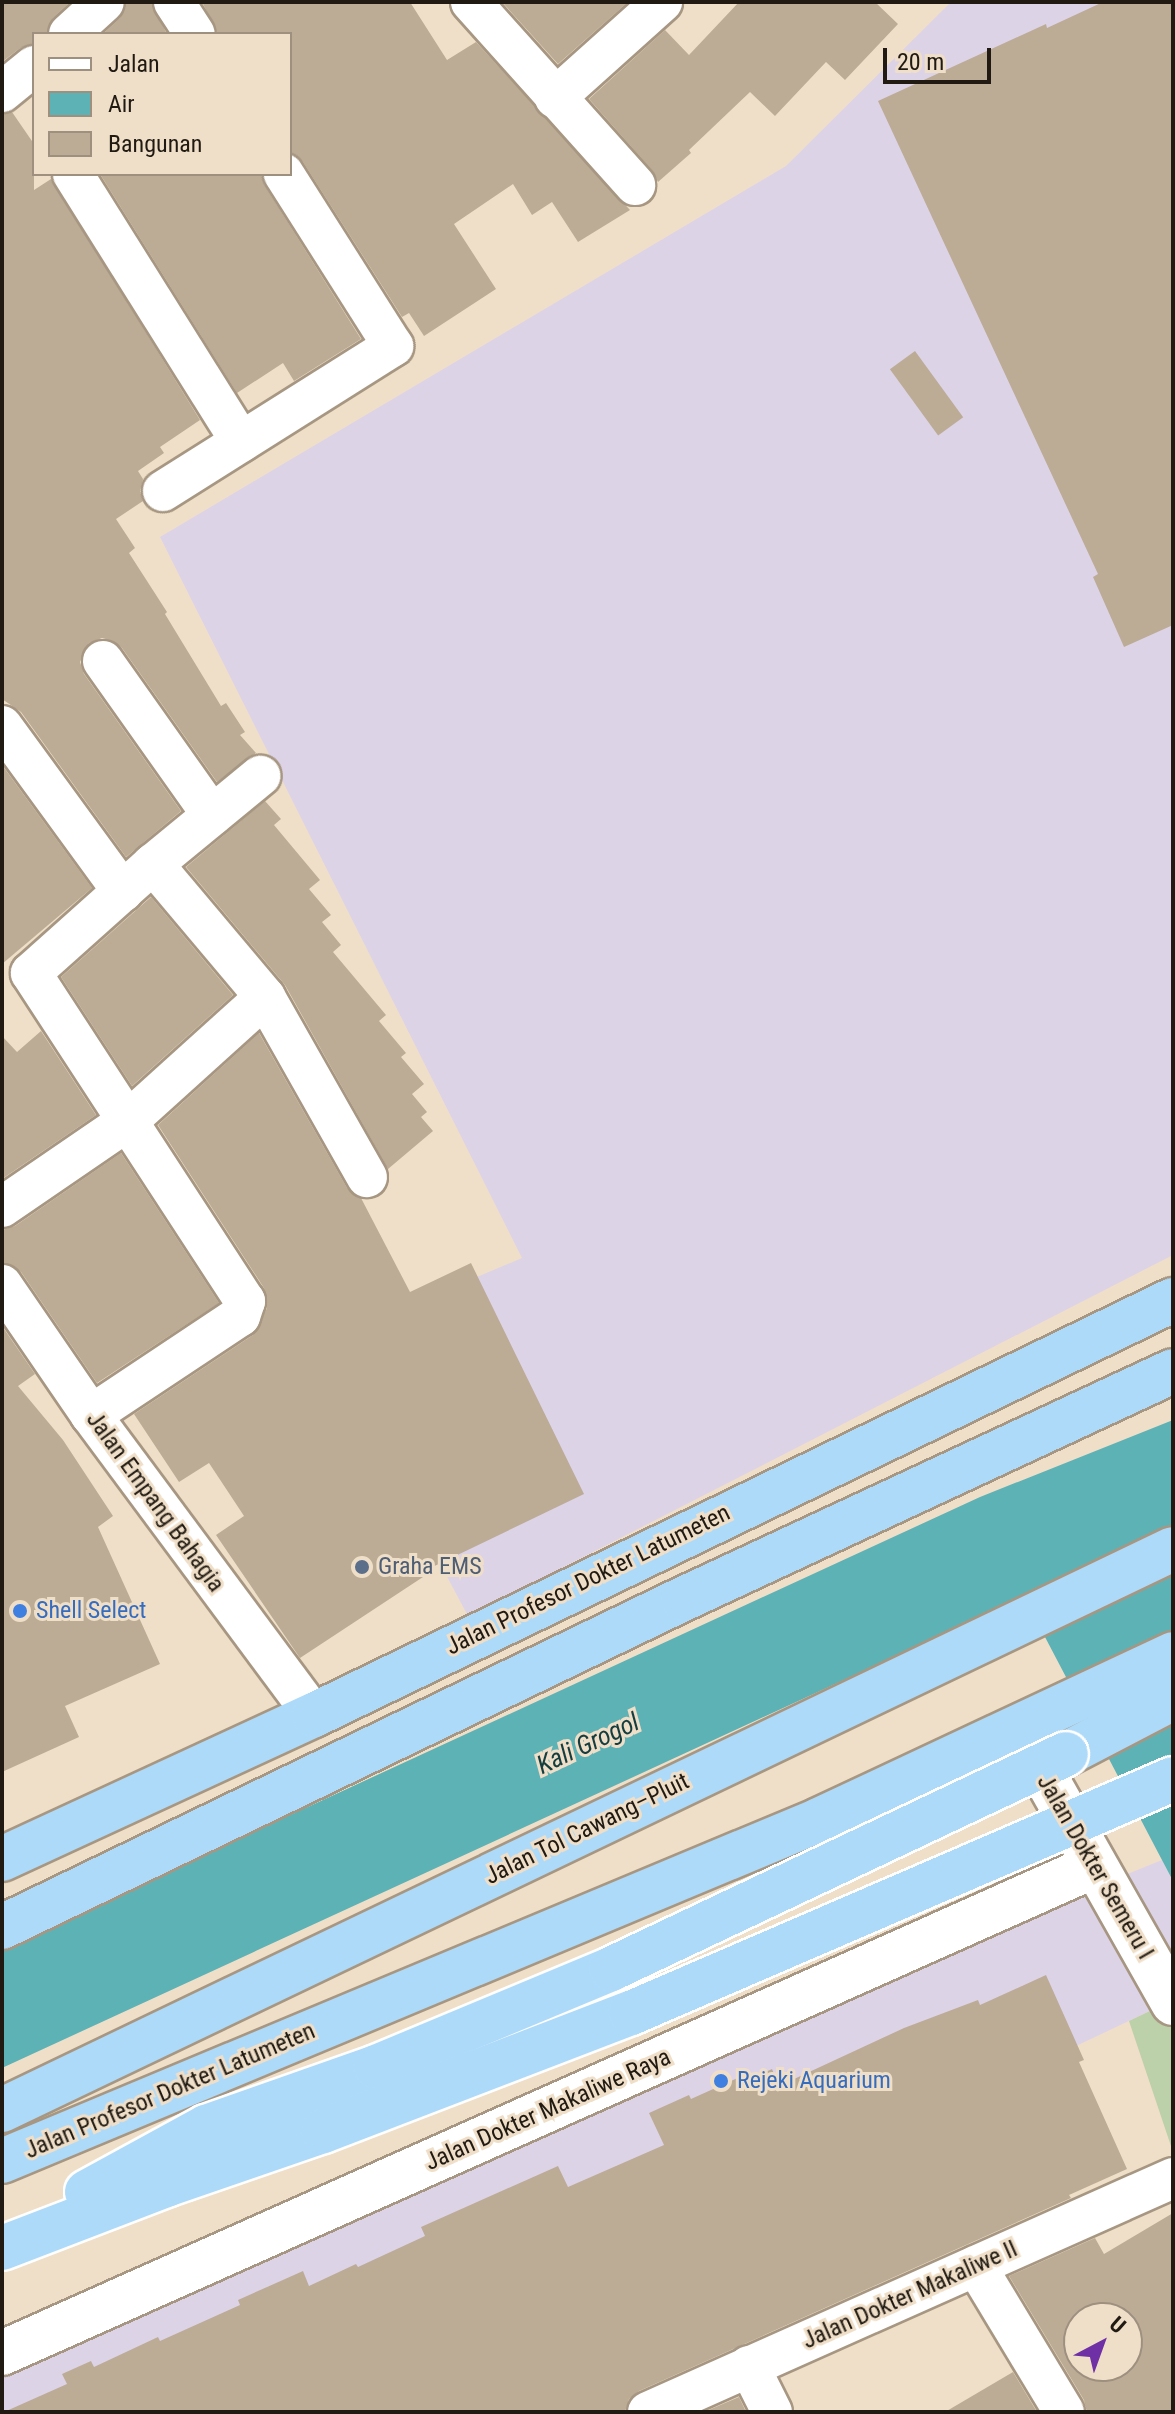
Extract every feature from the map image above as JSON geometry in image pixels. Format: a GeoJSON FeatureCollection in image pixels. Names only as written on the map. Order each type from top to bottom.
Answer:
{"type":"FeatureCollection","features":[{"type":"Feature","properties":{"kind":"highway","name":"Jalan Profesor Dokter Latumeten"},"geometry":{"type":"LineString","coordinates":[[2,1859],[314,1715],[1173,1300]]}},
{"type":"Feature","properties":{"kind":"highway"},"geometry":{"type":"LineString","coordinates":[[2,1927],[683,1599],[1173,1371]]}},
{"type":"Feature","properties":{"kind":"highway","name":"Jalan Tol Cawang–Pluit"},"geometry":{"type":"LineString","coordinates":[[2,2110],[1173,1549]]}},
{"type":"Feature","properties":{"kind":"highway","name":"Jalan Profesor Dokter Latumeten"},"geometry":{"type":"LineString","coordinates":[[2,2161],[819,1820],[1173,1654]]}},
{"type":"Feature","properties":{"kind":"highway"},"geometry":{"type":"LineString","coordinates":[[13,2244],[98,2184],[206,2127],[376,2067],[611,1969],[1066,1754],[1173,1698]]}},
{"type":"Feature","properties":{"kind":"highway"},"geometry":{"type":"LineString","coordinates":[[13,2244],[631,2013],[1173,1779]]}},
{"type":"Feature","properties":{"kind":"street"},"geometry":{"type":"LineString","coordinates":[[71,32],[104,2]]}},
{"type":"Feature","properties":{"kind":"street"},"geometry":{"type":"LineString","coordinates":[[174,2],[194,32]]}},
{"type":"Feature","properties":{"kind":"street"},"geometry":{"type":"LineString","coordinates":[[471,2],[635,185]]}},
{"type":"Feature","properties":{"kind":"street"},"geometry":{"type":"LineString","coordinates":[[555,98],[662,2]]}},
{"type":"Feature","properties":{"kind":"street"},"geometry":{"type":"LineString","coordinates":[[74,176],[241,442]]}},
{"type":"Feature","properties":{"kind":"street"},"geometry":{"type":"LineString","coordinates":[[163,491],[393,346],[285,176]]}},
{"type":"Feature","properties":{"kind":"street"},"geometry":{"type":"LineString","coordinates":[[103,661],[212,815]]}},
{"type":"Feature","properties":{"kind":"street"},"geometry":{"type":"LineString","coordinates":[[2,726],[123,892]]}},
{"type":"Feature","properties":{"kind":"street"},"geometry":{"type":"LineString","coordinates":[[91,1415],[240,1316],[245,1301],[129,1120],[17,973],[123,892],[260,776]]}},
{"type":"Feature","properties":{"kind":"street"},"geometry":{"type":"LineString","coordinates":[[153,864],[265,997],[367,1177]]}},
{"type":"Feature","properties":{"kind":"street"},"geometry":{"type":"LineString","coordinates":[[2,1207],[129,1120],[265,997]]}},
{"type":"Feature","properties":{"kind":"street","name":"Jalan Empang Bahagia"},"geometry":{"type":"LineString","coordinates":[[2,1285],[91,1415],[314,1715]]}},
{"type":"Feature","properties":{"kind":"street","name":"Jalan Dokter Semeru I"},"geometry":{"type":"LineString","coordinates":[[1029,1724],[1094,1866],[1173,2003]]}},
{"type":"Feature","properties":{"kind":"street","name":"Jalan Dokter Makaliwe Raya"},"geometry":{"type":"LineString","coordinates":[[2,2353],[1094,1866]]}},
{"type":"Feature","properties":{"kind":"street","name":"Jalan Dokter Makaliwe II"},"geometry":{"type":"LineString","coordinates":[[648,2412],[1173,2178]]}},
{"type":"Feature","properties":{"kind":"street"},"geometry":{"type":"LineString","coordinates":[[976,2266],[1064,2412]]}},
{"type":"Feature","properties":{"kind":"street"},"geometry":{"type":"LineString","coordinates":[[749,2366],[772,2412]]}},
{"type":"Feature","properties":{"kind":"shaded area"},"geometry":{"type":"Polygon","coordinates":[[[951,2],[1173,2],[1173,1255],[468,1616],[322,1342],[522,1258],[160,537],[786,166],[951,2]]]}},
{"type":"Feature","properties":{"kind":"shaded area"},"geometry":{"type":"Polygon","coordinates":[[[1162,1860],[1173,1881],[1173,2000],[305,2412],[2,2412],[2,2331],[1162,1860]]]}},
{"type":"Feature","properties":{"kind":"green space"},"geometry":{"type":"Polygon","coordinates":[[[1173,2000],[1173,2152],[1129,2021],[1173,2000]]]}},
{"type":"Feature","properties":{"kind":"water","name":"Kali Grogol"},"geometry":{"type":"Polygon","coordinates":[[[1173,1420],[1173,1881],[1024,1597],[2,2068],[2,1948],[980,1497],[1173,1420]]]}},
{"type":"Feature","properties":{"kind":"building"},"geometry":{"type":"Polygon","coordinates":[[[2,2],[70,2],[53,18],[48,32],[32,32],[32,45],[20,48],[2,62],[2,2]]]}},
{"type":"Feature","properties":{"kind":"building"},"geometry":{"type":"Polygon","coordinates":[[[126,2],[151,2],[166,32],[105,32],[120,18],[126,2]]]}},
{"type":"Feature","properties":{"kind":"building"},"geometry":{"type":"Polygon","coordinates":[[[202,2],[410,2],[447,60],[476,42],[630,210],[578,242],[552,202],[532,215],[513,184],[454,224],[496,289],[424,336],[409,313],[402,317],[303,162],[292,154],[292,32],[217,32],[202,2]]]}},
{"type":"Feature","properties":{"kind":"building"},"geometry":{"type":"Polygon","coordinates":[[[502,2],[628,2],[558,64],[502,2]]]}},
{"type":"Feature","properties":{"kind":"building"},"geometry":{"type":"Polygon","coordinates":[[[739,2],[875,2],[898,24],[845,80],[826,62],[775,116],[750,92],[658,182],[652,170],[589,99],[665,30],[689,55],[739,2]]]}},
{"type":"Feature","properties":{"kind":"building"},"geometry":{"type":"Polygon","coordinates":[[[1103,2],[1173,2],[1173,625],[1124,647],[1093,577],[1098,574],[878,101],[1046,24],[1047,28],[1103,2]]]}},
{"type":"Feature","properties":{"kind":"building"},"geometry":{"type":"Polygon","coordinates":[[[12,112],[32,141],[34,190],[51,179],[200,420],[160,447],[164,453],[138,471],[143,479],[140,491],[143,501],[116,519],[135,548],[129,553],[167,612],[165,614],[221,706],[226,703],[245,732],[240,735],[256,753],[217,782],[122,648],[102,638],[89,643],[80,662],[84,674],[181,811],[126,857],[21,712],[2,699],[2,114],[12,112]]]}},
{"type":"Feature","properties":{"kind":"building"},"geometry":{"type":"Polygon","coordinates":[[[101,176],[262,176],[361,339],[294,381],[283,363],[237,393],[101,176]]]}},
{"type":"Feature","properties":{"kind":"building"},"geometry":{"type":"Polygon","coordinates":[[[915,351],[963,417],[938,436],[890,369],[915,351]]]}},
{"type":"Feature","properties":{"kind":"building"},"geometry":{"type":"Polygon","coordinates":[[[2,765],[92,888],[2,964],[2,765]]]}},
{"type":"Feature","properties":{"kind":"building"},"geometry":{"type":"Polygon","coordinates":[[[265,801],[281,819],[274,825],[320,880],[309,889],[331,915],[322,922],[341,945],[333,952],[386,1015],[379,1021],[406,1053],[401,1057],[424,1084],[412,1094],[427,1112],[421,1117],[433,1131],[388,1169],[285,985],[186,867],[265,801]]]}},
{"type":"Feature","properties":{"kind":"building"},"geometry":{"type":"Polygon","coordinates":[[[151,897],[233,995],[132,1086],[61,977],[151,897]]]}},
{"type":"Feature","properties":{"kind":"building"},"geometry":{"type":"Polygon","coordinates":[[[41,1031],[96,1115],[2,1179],[2,1036],[17,1052],[41,1031]]]}},
{"type":"Feature","properties":{"kind":"building"},"geometry":{"type":"Polygon","coordinates":[[[259,1033],[347,1188],[361,1198],[410,1292],[471,1263],[584,1494],[420,1573],[423,1577],[300,1658],[216,1535],[244,1516],[209,1463],[179,1482],[134,1414],[253,1335],[267,1308],[264,1288],[158,1125],[259,1033]]]}},
{"type":"Feature","properties":{"kind":"building"},"geometry":{"type":"Polygon","coordinates":[[[121,1153],[219,1303],[97,1383],[21,1272],[2,1262],[2,1230],[15,1226],[121,1153]]]}},
{"type":"Feature","properties":{"kind":"building"},"geometry":{"type":"Polygon","coordinates":[[[2,1326],[35,1374],[18,1386],[63,1440],[113,1516],[98,1527],[160,1664],[65,1706],[79,1737],[2,1772],[2,1326]]]}},
{"type":"Feature","properties":{"kind":"building"},"geometry":{"type":"Polygon","coordinates":[[[1046,1975],[1084,2060],[1079,2062],[1127,2169],[1069,2195],[1071,2198],[639,2391],[629,2399],[625,2412],[4,2412],[67,2384],[62,2374],[91,2361],[94,2367],[158,2337],[160,2341],[240,2305],[238,2300],[303,2271],[309,2286],[356,2264],[358,2267],[425,2236],[421,2227],[558,2166],[568,2187],[664,2145],[649,2113],[689,2095],[691,2099],[742,2076],[744,2082],[772,2069],[779,2086],[904,2028],[978,2000],[980,2005],[1046,1975]]]}},
{"type":"Feature","properties":{"kind":"building"},"geometry":{"type":"Polygon","coordinates":[[[1173,2213],[1173,2412],[1087,2412],[1073,2382],[1143,2382],[1143,2302],[1063,2302],[1063,2365],[1009,2276],[1095,2238],[1104,2254],[1173,2213]]]}},
{"type":"Feature","properties":{"kind":"building"},"geometry":{"type":"Polygon","coordinates":[[[1013,2372],[1037,2412],[945,2412],[1013,2372]]]}},
{"type":"Feature","properties":{"kind":"building"},"geometry":{"type":"Polygon","coordinates":[[[739,2397],[746,2412],[704,2412],[739,2397]]]}},
{"type":"Feature","properties":{"kind":"place","name":"Graha EMS"},"geometry":{"type":"Point","coordinates":[362,1567]}},
{"type":"Feature","properties":{"kind":"place","name":"Shell Select"},"geometry":{"type":"Point","coordinates":[20,1611]}},
{"type":"Feature","properties":{"kind":"place","name":"Rejeki Aquarium"},"geometry":{"type":"Point","coordinates":[721,2081]}}]}
